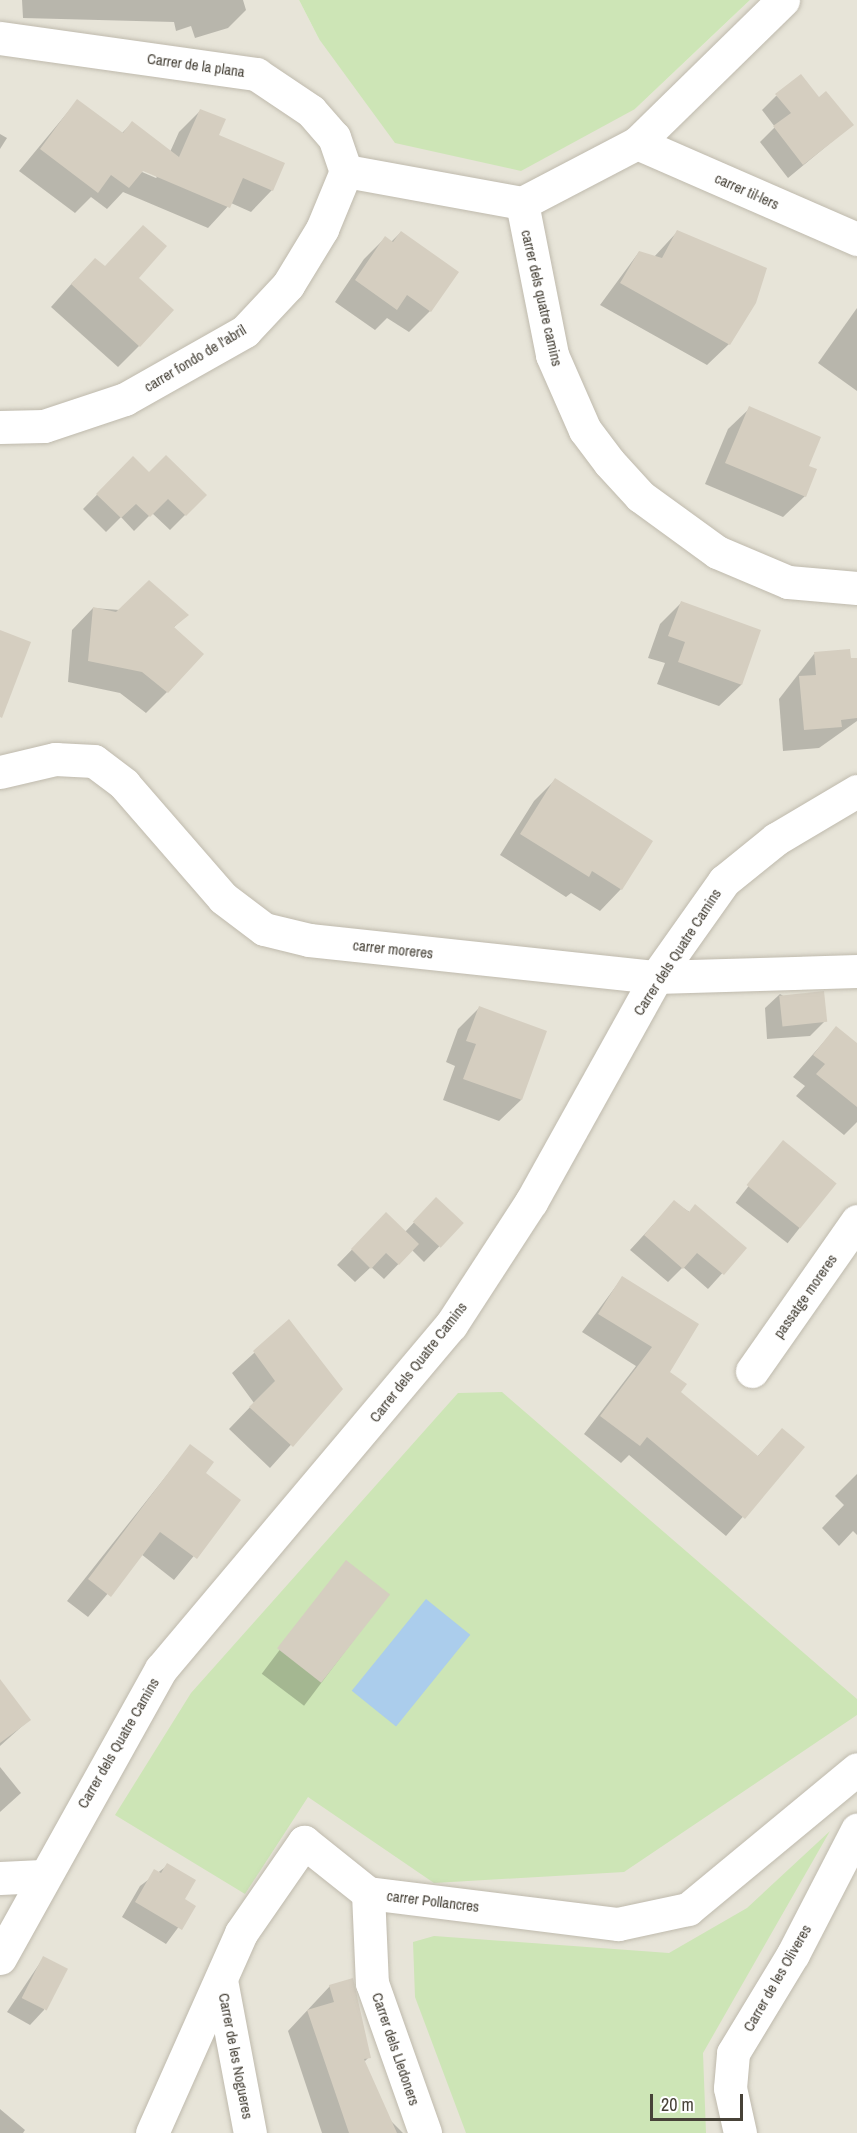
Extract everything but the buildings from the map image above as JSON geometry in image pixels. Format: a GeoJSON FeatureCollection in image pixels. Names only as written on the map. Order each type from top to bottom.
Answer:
{"type":"FeatureCollection","features":[{"type":"Feature","properties":{"kind":"street"},"geometry":{"type":"LineString","coordinates":[[346,171],[522,203],[637,143],[783,0]]}},
{"type":"Feature","properties":{"kind":"street","name":"Carrer de la plana"},"geometry":{"type":"LineString","coordinates":[[0,38],[256,74],[311,111],[334,137],[346,171]]}},
{"type":"Feature","properties":{"kind":"street","name":"carrer til·lers"},"geometry":{"type":"LineString","coordinates":[[637,143],[857,239]]}},
{"type":"Feature","properties":{"kind":"street","name":"carrer fondo de l'abril"},"geometry":{"type":"LineString","coordinates":[[0,427],[44,426],[125,399],[245,332],[288,285],[322,229],[346,171]]}},
{"type":"Feature","properties":{"kind":"street","name":"carrer dels quatre camins"},"geometry":{"type":"LineString","coordinates":[[522,203],[552,355],[585,430],[609,462],[640,496],[717,552],[788,582],[857,588]]}},
{"type":"Feature","properties":{"kind":"street","name":"carrer moreres"},"geometry":{"type":"LineString","coordinates":[[0,772],[55,759],[94,761],[124,784],[223,898],[264,929],[309,940],[656,977],[857,971]]}},
{"type":"Feature","properties":{"kind":"street","name":"Carrer dels Quatre Camins"},"geometry":{"type":"LineString","coordinates":[[0,1958],[42,1876],[161,1669],[451,1325],[531,1202],[656,977],[724,881],[776,839],[857,791]]}},
{"type":"Feature","properties":{"kind":"street","name":"passatge moreres"},"geometry":{"type":"LineString","coordinates":[[752,1371],[857,1221]]}},
{"type":"Feature","properties":{"kind":"street","name":"carrer Pollancres"},"geometry":{"type":"LineString","coordinates":[[152,2133],[241,1933],[304,1842],[368,1893],[618,1924],[688,1909],[857,1769]]}},
{"type":"Feature","properties":{"kind":"street","name":"Carrer de les Oliveres"},"geometry":{"type":"LineString","coordinates":[[740,2133],[730,2088],[733,2054],[793,1954],[857,1830]]}},
{"type":"Feature","properties":{"kind":"street"},"geometry":{"type":"LineString","coordinates":[[0,1878],[42,1876]]}},
{"type":"Feature","properties":{"kind":"street","name":"Carrer dels Lledoners"},"geometry":{"type":"LineString","coordinates":[[368,1893],[372,1983],[425,2133]]}},
{"type":"Feature","properties":{"kind":"street","name":"Carrer de les Nogueres"},"geometry":{"type":"LineString","coordinates":[[221,1980],[250,2133]]}},
{"type":"Feature","properties":{"kind":"shaded area"},"geometry":{"type":"Polygon","coordinates":[[[0,0],[299,0],[319,39],[635,109],[750,0],[857,0],[857,2133],[0,2133],[0,0]]]}},
{"type":"Feature","properties":{"kind":"green space"},"geometry":{"type":"Polygon","coordinates":[[[299,0],[750,0],[635,109],[521,171],[395,143],[319,39],[299,0]]]}},
{"type":"Feature","properties":{"kind":"green space"},"geometry":{"type":"Polygon","coordinates":[[[502,1392],[857,1699],[857,1715],[624,1872],[434,1883],[308,1797],[245,1894],[115,1815],[191,1693],[458,1393],[502,1392]]]}},
{"type":"Feature","properties":{"kind":"green space"},"geometry":{"type":"Polygon","coordinates":[[[830,1831],[703,2053],[706,2133],[466,2133],[415,1997],[413,1942],[434,1936],[669,1953],[747,1908],[830,1831]]]}},
{"type":"Feature","properties":{"kind":"water"},"geometry":{"type":"Polygon","coordinates":[[[426,1599],[470,1635],[396,1727],[352,1691],[426,1599]]]}}]}
